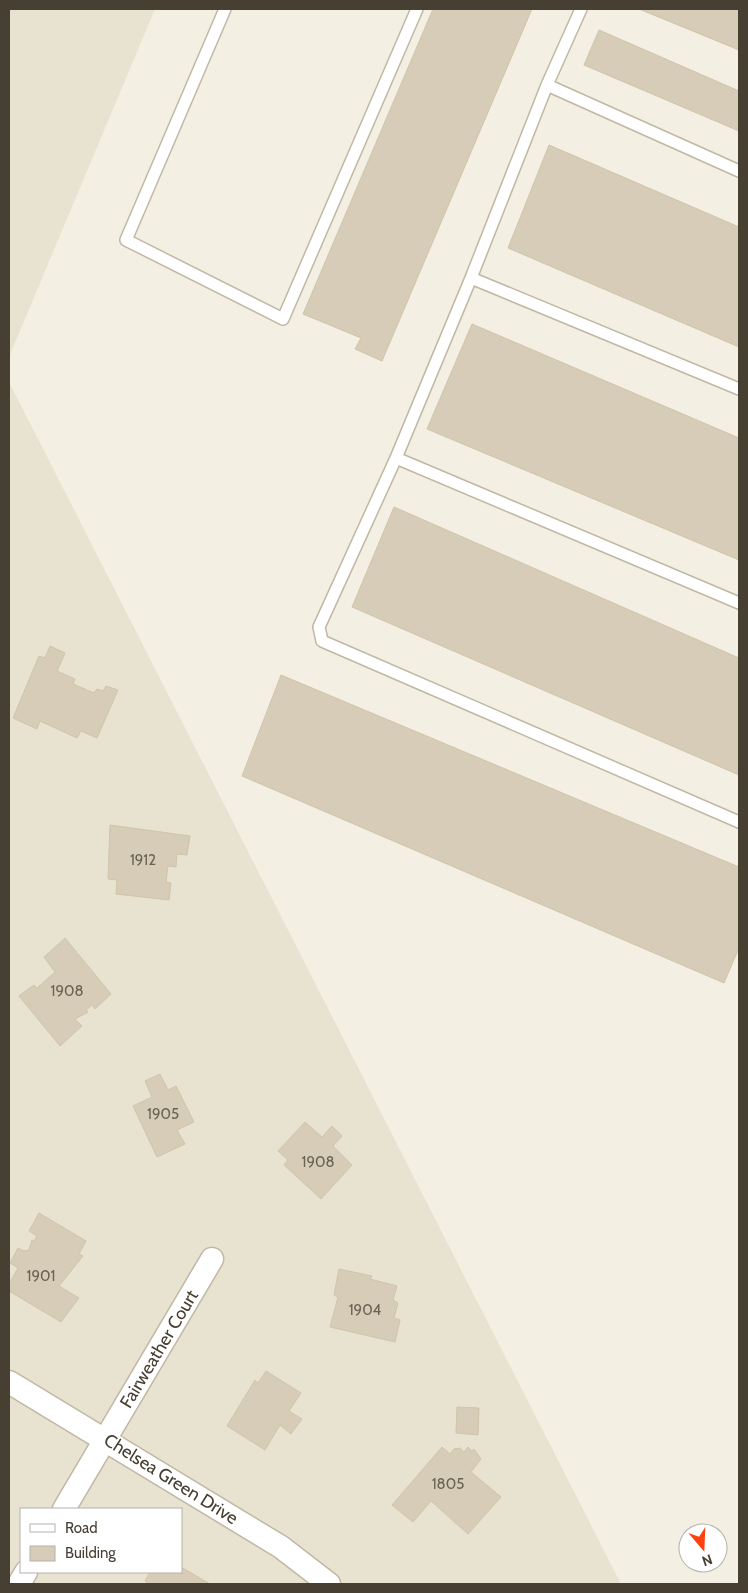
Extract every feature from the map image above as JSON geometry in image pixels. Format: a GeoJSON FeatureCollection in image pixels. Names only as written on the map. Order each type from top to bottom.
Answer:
{"type":"FeatureCollection","features":[{"type":"Feature","properties":{"kind":"street","name":"Fairweather Court"},"geometry":{"type":"LineString","coordinates":[[65,1508],[212,1259]]}},
{"type":"Feature","properties":{"kind":"street","name":"Chelsea Green Drive"},"geometry":{"type":"LineString","coordinates":[[9,1382],[106,1439],[281,1547],[329,1584]]}},
{"type":"Feature","properties":{"kind":"street"},"geometry":{"type":"LineString","coordinates":[[19,1584],[25,1573]]}},
{"type":"Feature","properties":{"kind":"lane"},"geometry":{"type":"LineString","coordinates":[[225,9],[126,240],[283,319],[416,9]]}},
{"type":"Feature","properties":{"kind":"lane"},"geometry":{"type":"LineString","coordinates":[[581,9],[547,85],[471,278],[396,458],[319,627],[322,640],[739,822]]}},
{"type":"Feature","properties":{"kind":"lane"},"geometry":{"type":"LineString","coordinates":[[547,85],[739,171]]}},
{"type":"Feature","properties":{"kind":"lane"},"geometry":{"type":"LineString","coordinates":[[471,278],[739,389]]}},
{"type":"Feature","properties":{"kind":"lane"},"geometry":{"type":"LineString","coordinates":[[396,458],[739,603]]}},
{"type":"Feature","properties":{"kind":"shaded area"},"geometry":{"type":"Polygon","coordinates":[[[9,9],[155,9],[9,357],[9,9]]]}},
{"type":"Feature","properties":{"kind":"shaded area"},"geometry":{"type":"Polygon","coordinates":[[[9,382],[621,1584],[9,1584],[9,382]]]}},
{"type":"Feature","properties":{"kind":"building"},"geometry":{"type":"Polygon","coordinates":[[[433,9],[532,9],[382,361],[355,349],[361,338],[303,314],[433,9]]]}},
{"type":"Feature","properties":{"kind":"building"},"geometry":{"type":"Polygon","coordinates":[[[639,9],[739,9],[739,50],[639,9]]]}},
{"type":"Feature","properties":{"kind":"building"},"geometry":{"type":"Polygon","coordinates":[[[599,30],[739,91],[739,131],[584,65],[599,30]]]}},
{"type":"Feature","properties":{"kind":"building"},"geometry":{"type":"Polygon","coordinates":[[[549,145],[739,227],[739,347],[508,248],[549,145]]]}},
{"type":"Feature","properties":{"kind":"building"},"geometry":{"type":"Polygon","coordinates":[[[472,324],[739,438],[739,560],[427,429],[472,324]]]}},
{"type":"Feature","properties":{"kind":"building"},"geometry":{"type":"Polygon","coordinates":[[[394,507],[739,658],[739,775],[352,607],[394,507]]]}},
{"type":"Feature","properties":{"kind":"building"},"geometry":{"type":"Polygon","coordinates":[[[50,646],[65,653],[57,671],[75,679],[73,684],[94,693],[97,689],[103,691],[106,686],[118,690],[97,738],[81,731],[77,738],[40,721],[37,729],[13,718],[39,656],[45,658],[50,646]]]}},
{"type":"Feature","properties":{"kind":"building"},"geometry":{"type":"Polygon","coordinates":[[[281,675],[739,867],[739,948],[724,983],[242,776],[281,675]]]}},
{"type":"Feature","properties":{"kind":"building"},"geometry":{"type":"Polygon","coordinates":[[[110,825],[190,836],[187,855],[177,854],[176,867],[168,866],[166,882],[171,883],[169,900],[116,894],[117,880],[108,879],[110,825]]]}},
{"type":"Feature","properties":{"kind":"building"},"geometry":{"type":"Polygon","coordinates":[[[65,938],[111,994],[95,1009],[92,1005],[86,1010],[88,1012],[75,1019],[82,1026],[60,1046],[19,996],[34,985],[37,988],[55,972],[44,957],[65,938]]]}},
{"type":"Feature","properties":{"kind":"building"},"geometry":{"type":"Polygon","coordinates":[[[160,1074],[168,1090],[176,1086],[194,1122],[177,1130],[185,1144],[157,1157],[133,1106],[152,1097],[145,1081],[160,1074]]]}},
{"type":"Feature","properties":{"kind":"building"},"geometry":{"type":"Polygon","coordinates":[[[305,1122],[322,1137],[332,1126],[342,1136],[333,1146],[352,1165],[321,1199],[284,1165],[288,1160],[278,1151],[305,1122]]]}},
{"type":"Feature","properties":{"kind":"building"},"geometry":{"type":"Polygon","coordinates":[[[39,1213],[86,1241],[79,1254],[83,1256],[59,1286],[79,1298],[61,1322],[9,1291],[9,1284],[18,1268],[10,1263],[18,1248],[24,1251],[29,1250],[32,1240],[34,1241],[37,1236],[29,1231],[39,1213]]]}},
{"type":"Feature","properties":{"kind":"building"},"geometry":{"type":"Polygon","coordinates":[[[339,1269],[372,1276],[370,1279],[397,1286],[393,1300],[398,1303],[394,1318],[400,1320],[395,1342],[330,1327],[338,1297],[334,1295],[339,1269]]]}},
{"type":"Feature","properties":{"kind":"building"},"geometry":{"type":"Polygon","coordinates":[[[266,1371],[301,1393],[289,1411],[302,1419],[291,1434],[280,1425],[265,1450],[227,1426],[255,1380],[258,1383],[266,1371]]]}},
{"type":"Feature","properties":{"kind":"building"},"geometry":{"type":"Polygon","coordinates":[[[457,1407],[479,1408],[478,1435],[456,1433],[457,1407]]]}},
{"type":"Feature","properties":{"kind":"building"},"geometry":{"type":"Polygon","coordinates":[[[442,1447],[450,1454],[454,1449],[460,1448],[464,1452],[468,1447],[472,1451],[474,1449],[481,1459],[471,1472],[501,1497],[468,1534],[431,1501],[413,1522],[392,1505],[442,1447]]]}},
{"type":"Feature","properties":{"kind":"building"},"geometry":{"type":"Polygon","coordinates":[[[182,1568],[210,1584],[149,1584],[145,1581],[149,1573],[182,1573],[182,1568]]]}}]}
